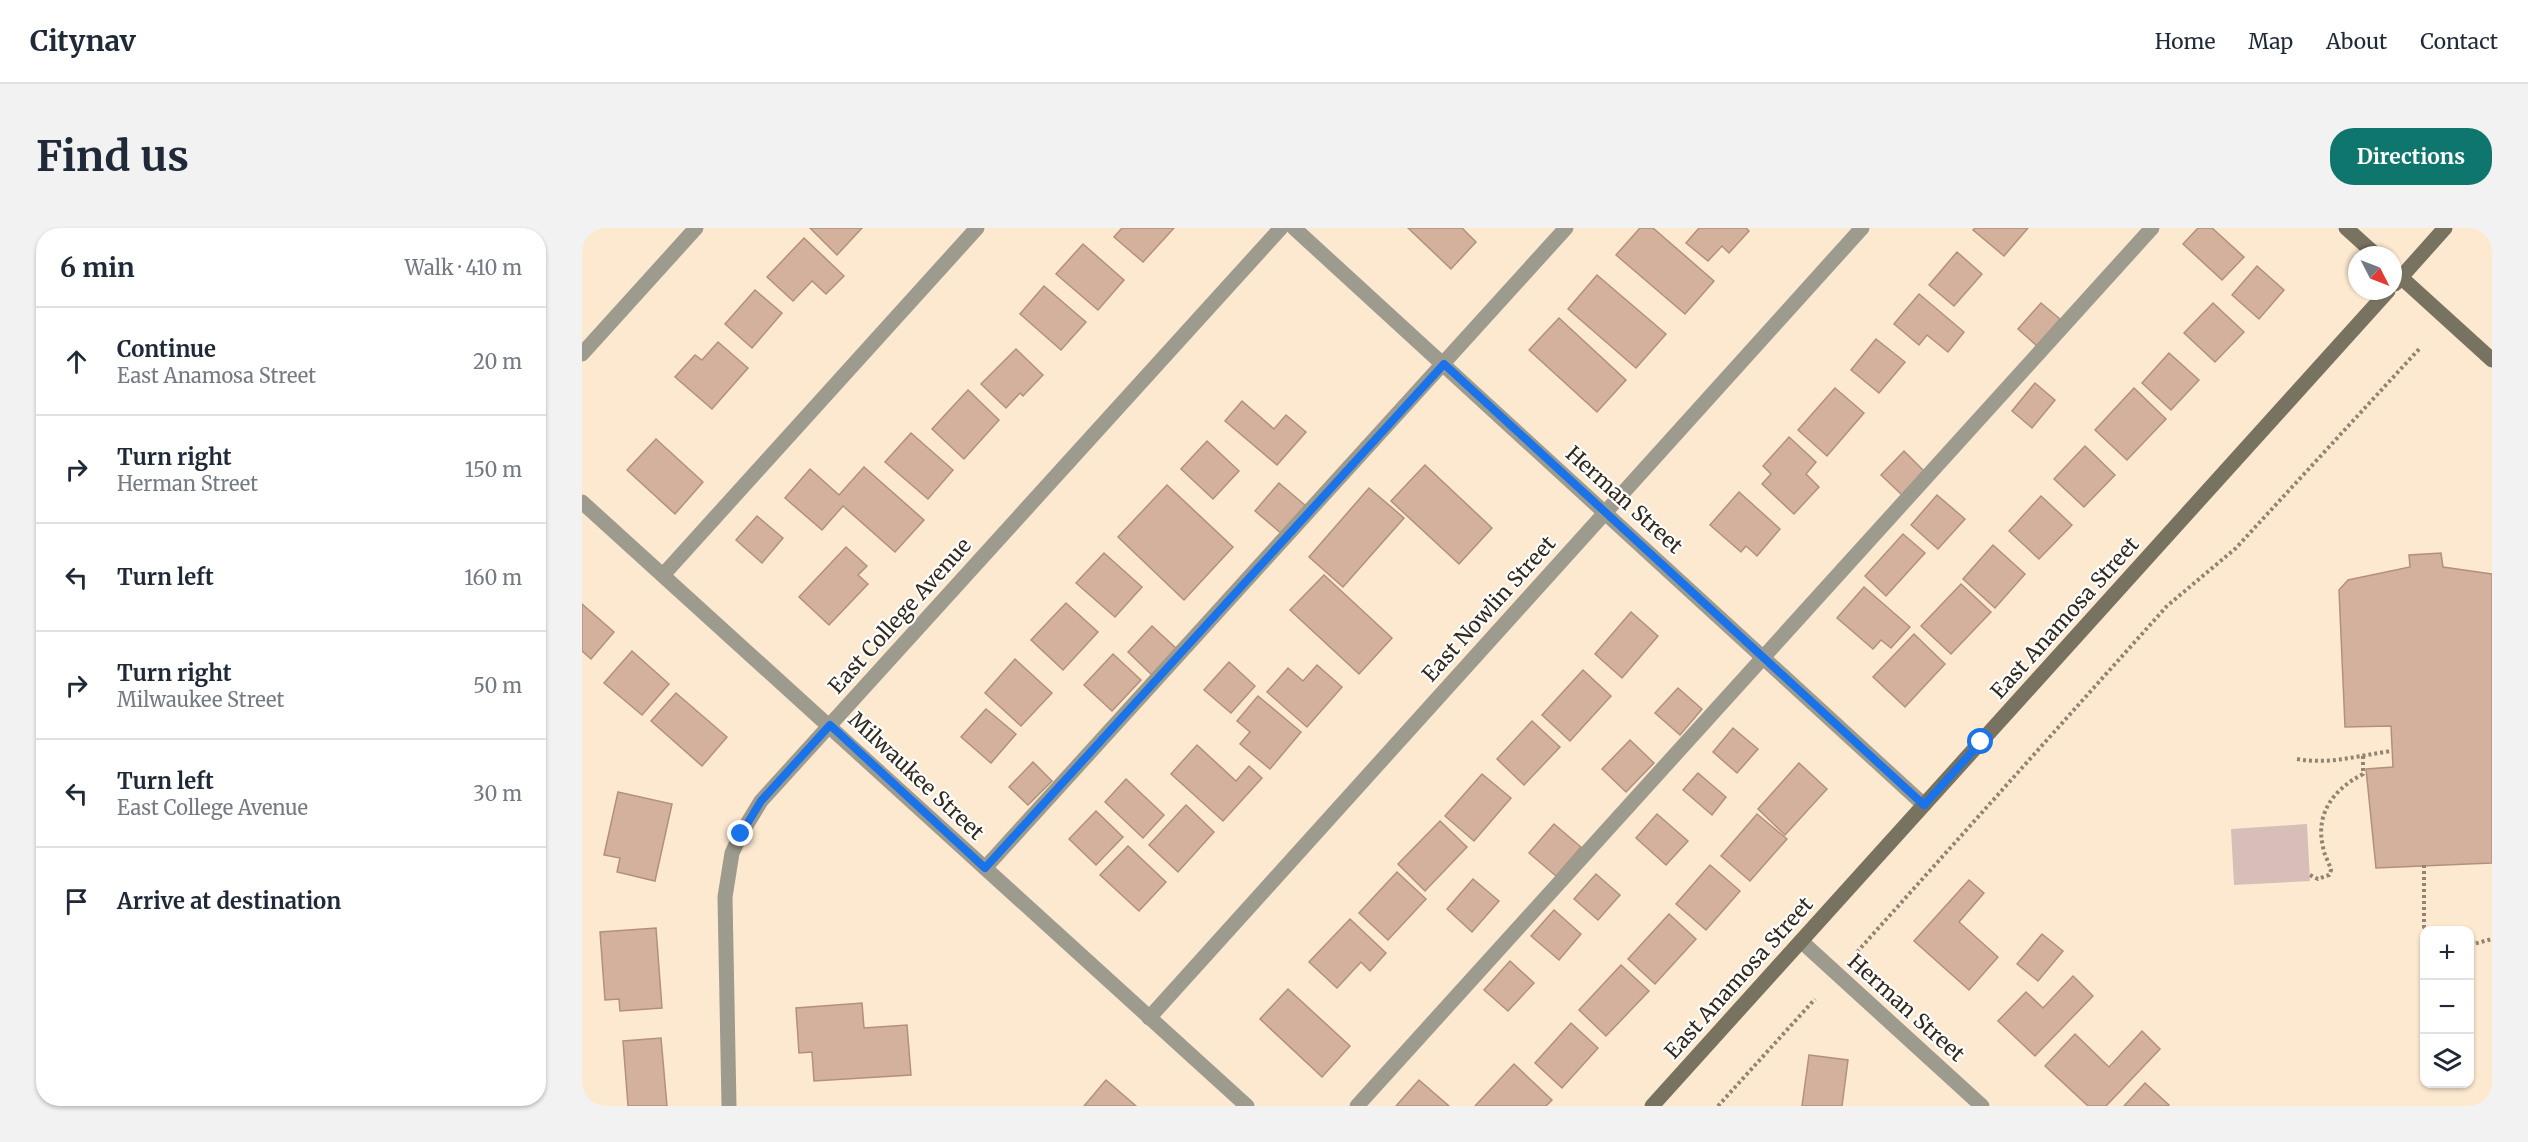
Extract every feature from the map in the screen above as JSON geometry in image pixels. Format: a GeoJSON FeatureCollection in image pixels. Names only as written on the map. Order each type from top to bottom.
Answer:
{"type":"FeatureCollection","features":[{"type":"Feature","properties":{"kind":"main road"},"geometry":{"type":"LineString","coordinates":[[2346,228],[2366,246]]}},
{"type":"Feature","properties":{"kind":"main road"},"geometry":{"type":"LineString","coordinates":[[2402,272],[2445,228]]}},
{"type":"Feature","properties":{"kind":"main road"},"geometry":{"type":"LineString","coordinates":[[2402,283],[2492,360]]}},
{"type":"Feature","properties":{"kind":"main road","name":"East Anamosa Street"},"geometry":{"type":"LineString","coordinates":[[1652,1106],[2380,300]]}},
{"type":"Feature","properties":{"kind":"street"},"geometry":{"type":"LineString","coordinates":[[582,354],[696,228]]}},
{"type":"Feature","properties":{"kind":"street"},"geometry":{"type":"LineString","coordinates":[[663,575],[977,228]]}},
{"type":"Feature","properties":{"kind":"street","name":"East College Avenue"},"geometry":{"type":"LineString","coordinates":[[729,1106],[725,897],[732,853],[761,801],[1281,228]]}},
{"type":"Feature","properties":{"kind":"street","name":"Herman Street"},"geometry":{"type":"LineString","coordinates":[[1294,228],[1924,805]]}},
{"type":"Feature","properties":{"kind":"street"},"geometry":{"type":"LineString","coordinates":[[985,868],[1566,228]]}},
{"type":"Feature","properties":{"kind":"street","name":"East Nowlin Street"},"geometry":{"type":"LineString","coordinates":[[1149,1018],[1862,228]]}},
{"type":"Feature","properties":{"kind":"street"},"geometry":{"type":"LineString","coordinates":[[1357,1106],[2152,228]]}},
{"type":"Feature","properties":{"kind":"street","name":"Milwaukee Street"},"geometry":{"type":"LineString","coordinates":[[582,502],[1247,1106]]}},
{"type":"Feature","properties":{"kind":"street","name":"Herman Street"},"geometry":{"type":"LineString","coordinates":[[1801,941],[1982,1106]]}},
{"type":"Feature","properties":{"kind":"path"},"geometry":{"type":"LineString","coordinates":[[1857,952],[2167,606],[2236,548],[2420,348]]}},
{"type":"Feature","properties":{"kind":"path"},"geometry":{"type":"LineString","coordinates":[[2297,759],[2315,762],[2357,758],[2363,754],[2392,751]]}},
{"type":"Feature","properties":{"kind":"path"},"geometry":{"type":"LineString","coordinates":[[2310,875],[2318,879],[2329,875],[2331,870],[2323,849],[2321,832],[2323,814],[2333,795],[2346,783],[2363,774],[2363,754]]}},
{"type":"Feature","properties":{"kind":"path"},"geometry":{"type":"LineString","coordinates":[[2424,865],[2424,926]]}},
{"type":"Feature","properties":{"kind":"path"},"geometry":{"type":"LineString","coordinates":[[2474,944],[2492,939]]}},
{"type":"Feature","properties":{"kind":"path"},"geometry":{"type":"LineString","coordinates":[[1718,1106],[1815,999]]}},
{"type":"Feature","properties":{"kind":"shaded area"},"geometry":{"type":"Polygon","coordinates":[[[2307,824],[2310,881],[2234,885],[2231,829],[2307,824]]]}},
{"type":"Feature","properties":{"kind":"building"},"geometry":{"type":"Polygon","coordinates":[[[582,228],[593,228],[582,241],[582,228]]]}},
{"type":"Feature","properties":{"kind":"building"},"geometry":{"type":"Polygon","coordinates":[[[810,228],[862,228],[837,255],[810,228]]]}},
{"type":"Feature","properties":{"kind":"building"},"geometry":{"type":"Polygon","coordinates":[[[1122,228],[1174,228],[1143,262],[1114,237],[1122,228]]]}},
{"type":"Feature","properties":{"kind":"building"},"geometry":{"type":"Polygon","coordinates":[[[1408,228],[1462,228],[1476,242],[1451,269],[1408,228]]]}},
{"type":"Feature","properties":{"kind":"building"},"geometry":{"type":"Polygon","coordinates":[[[1640,228],[1653,228],[1714,281],[1685,314],[1616,255],[1640,228]]]}},
{"type":"Feature","properties":{"kind":"building"},"geometry":{"type":"Polygon","coordinates":[[[1699,228],[1746,228],[1749,231],[1729,253],[1722,246],[1708,261],[1686,243],[1699,228]]]}},
{"type":"Feature","properties":{"kind":"building"},"geometry":{"type":"Polygon","coordinates":[[[1975,228],[2028,228],[2004,256],[1973,230],[1975,228]]]}},
{"type":"Feature","properties":{"kind":"building"},"geometry":{"type":"Polygon","coordinates":[[[2198,228],[2212,228],[2244,257],[2222,280],[2183,244],[2198,228]]]}},
{"type":"Feature","properties":{"kind":"building"},"geometry":{"type":"Polygon","coordinates":[[[804,238],[844,276],[826,294],[812,281],[793,301],[767,277],[804,238]]]}},
{"type":"Feature","properties":{"kind":"building"},"geometry":{"type":"Polygon","coordinates":[[[1083,244],[1124,280],[1098,310],[1056,274],[1083,244]]]}},
{"type":"Feature","properties":{"kind":"building"},"geometry":{"type":"Polygon","coordinates":[[[1957,252],[1982,274],[1954,306],[1929,285],[1957,252]]]}},
{"type":"Feature","properties":{"kind":"building"},"geometry":{"type":"Polygon","coordinates":[[[2257,266],[2284,290],[2259,319],[2232,295],[2257,266]]]}},
{"type":"Feature","properties":{"kind":"building"},"geometry":{"type":"Polygon","coordinates":[[[1597,275],[1666,334],[1636,368],[1568,309],[1597,275]]]}},
{"type":"Feature","properties":{"kind":"building"},"geometry":{"type":"Polygon","coordinates":[[[1044,286],[1086,322],[1061,350],[1020,314],[1044,286]]]}},
{"type":"Feature","properties":{"kind":"building"},"geometry":{"type":"Polygon","coordinates":[[[755,290],[782,313],[752,348],[725,324],[755,290]]]}},
{"type":"Feature","properties":{"kind":"building"},"geometry":{"type":"Polygon","coordinates":[[[1919,294],[1964,332],[1948,352],[1927,335],[1919,345],[1894,324],[1919,294]]]}},
{"type":"Feature","properties":{"kind":"building"},"geometry":{"type":"Polygon","coordinates":[[[2041,303],[2060,319],[2037,346],[2018,329],[2041,303]]]}},
{"type":"Feature","properties":{"kind":"building"},"geometry":{"type":"Polygon","coordinates":[[[2213,303],[2244,332],[2215,362],[2184,333],[2213,303]]]}},
{"type":"Feature","properties":{"kind":"building"},"geometry":{"type":"Polygon","coordinates":[[[1559,318],[1626,380],[1597,412],[1529,350],[1559,318]]]}},
{"type":"Feature","properties":{"kind":"building"},"geometry":{"type":"Polygon","coordinates":[[[1876,339],[1905,362],[1879,393],[1851,370],[1876,339]]]}},
{"type":"Feature","properties":{"kind":"building"},"geometry":{"type":"Polygon","coordinates":[[[718,342],[748,368],[712,409],[675,377],[695,355],[702,360],[718,342]]]}},
{"type":"Feature","properties":{"kind":"building"},"geometry":{"type":"Polygon","coordinates":[[[1016,349],[1043,375],[1023,396],[1020,393],[1006,408],[981,384],[1016,349]]]}},
{"type":"Feature","properties":{"kind":"building"},"geometry":{"type":"Polygon","coordinates":[[[2169,353],[2199,380],[2171,410],[2142,383],[2169,353]]]}},
{"type":"Feature","properties":{"kind":"building"},"geometry":{"type":"Polygon","coordinates":[[[2035,383],[2055,400],[2032,428],[2012,411],[2035,383]]]}},
{"type":"Feature","properties":{"kind":"building"},"geometry":{"type":"Polygon","coordinates":[[[1835,388],[1864,413],[1827,456],[1798,430],[1835,388]]]}},
{"type":"Feature","properties":{"kind":"building"},"geometry":{"type":"Polygon","coordinates":[[[2134,388],[2166,419],[2127,460],[2095,430],[2134,388]]]}},
{"type":"Feature","properties":{"kind":"building"},"geometry":{"type":"Polygon","coordinates":[[[968,390],[999,420],[964,459],[932,429],[968,390]]]}},
{"type":"Feature","properties":{"kind":"building"},"geometry":{"type":"Polygon","coordinates":[[[1242,401],[1274,429],[1286,415],[1306,432],[1277,465],[1225,421],[1242,401]]]}},
{"type":"Feature","properties":{"kind":"building"},"geometry":{"type":"Polygon","coordinates":[[[911,433],[953,470],[928,499],[885,462],[911,433]]]}},
{"type":"Feature","properties":{"kind":"building"},"geometry":{"type":"Polygon","coordinates":[[[1789,437],[1816,462],[1806,474],[1819,487],[1794,514],[1762,484],[1771,474],[1763,466],[1789,437]]]}},
{"type":"Feature","properties":{"kind":"building"},"geometry":{"type":"Polygon","coordinates":[[[656,439],[703,482],[675,514],[627,470],[656,439]]]}},
{"type":"Feature","properties":{"kind":"building"},"geometry":{"type":"Polygon","coordinates":[[[1207,441],[1239,471],[1213,499],[1181,469],[1207,441]]]}},
{"type":"Feature","properties":{"kind":"building"},"geometry":{"type":"Polygon","coordinates":[[[2085,446],[2115,475],[2084,507],[2054,479],[2085,446]]]}},
{"type":"Feature","properties":{"kind":"building"},"geometry":{"type":"Polygon","coordinates":[[[1904,451],[1924,471],[1902,495],[1881,475],[1904,451]]]}},
{"type":"Feature","properties":{"kind":"building"},"geometry":{"type":"Polygon","coordinates":[[[1425,465],[1492,528],[1459,564],[1391,501],[1425,465]]]}},
{"type":"Feature","properties":{"kind":"building"},"geometry":{"type":"Polygon","coordinates":[[[864,467],[924,520],[895,552],[843,506],[822,530],[785,498],[810,469],[839,495],[864,467]]]}},
{"type":"Feature","properties":{"kind":"building"},"geometry":{"type":"Polygon","coordinates":[[[1279,483],[1306,506],[1282,534],[1255,511],[1279,483]]]}},
{"type":"Feature","properties":{"kind":"building"},"geometry":{"type":"Polygon","coordinates":[[[1167,485],[1233,547],[1184,600],[1118,537],[1167,485]]]}},
{"type":"Feature","properties":{"kind":"building"},"geometry":{"type":"Polygon","coordinates":[[[1369,488],[1404,518],[1343,587],[1309,557],[1369,488]]]}},
{"type":"Feature","properties":{"kind":"building"},"geometry":{"type":"Polygon","coordinates":[[[1739,492],[1780,529],[1757,556],[1746,546],[1741,552],[1710,525],[1739,492]]]}},
{"type":"Feature","properties":{"kind":"building"},"geometry":{"type":"Polygon","coordinates":[[[1937,495],[1965,519],[1938,549],[1911,525],[1937,495]]]}},
{"type":"Feature","properties":{"kind":"building"},"geometry":{"type":"Polygon","coordinates":[[[2041,496],[2072,525],[2039,559],[2009,531],[2041,496]]]}},
{"type":"Feature","properties":{"kind":"building"},"geometry":{"type":"Polygon","coordinates":[[[757,516],[783,538],[762,563],[736,540],[757,516]]]}},
{"type":"Feature","properties":{"kind":"building"},"geometry":{"type":"Polygon","coordinates":[[[1903,534],[1925,553],[1886,596],[1865,576],[1903,534]]]}},
{"type":"Feature","properties":{"kind":"building"},"geometry":{"type":"Polygon","coordinates":[[[1993,545],[2025,574],[1995,608],[1963,579],[1993,545]]]}},
{"type":"Feature","properties":{"kind":"building"},"geometry":{"type":"Polygon","coordinates":[[[846,547],[867,566],[858,575],[868,584],[829,625],[799,597],[846,547]]]}},
{"type":"Feature","properties":{"kind":"building"},"geometry":{"type":"Polygon","coordinates":[[[1104,553],[1142,587],[1115,617],[1076,583],[1104,553]]]}},
{"type":"Feature","properties":{"kind":"building"},"geometry":{"type":"Polygon","coordinates":[[[2441,553],[2443,567],[2492,574],[2492,863],[2376,868],[2366,769],[2393,767],[2391,726],[2345,727],[2339,590],[2348,580],[2410,567],[2409,555],[2441,553]]]}},
{"type":"Feature","properties":{"kind":"building"},"geometry":{"type":"Polygon","coordinates":[[[1324,575],[1392,638],[1359,674],[1290,610],[1324,575]]]}},
{"type":"Feature","properties":{"kind":"building"},"geometry":{"type":"Polygon","coordinates":[[[1961,584],[1991,612],[1951,654],[1921,626],[1961,584]]]}},
{"type":"Feature","properties":{"kind":"building"},"geometry":{"type":"Polygon","coordinates":[[[1864,587],[1910,627],[1891,648],[1881,640],[1873,649],[1837,618],[1864,587]]]}},
{"type":"Feature","properties":{"kind":"building"},"geometry":{"type":"Polygon","coordinates":[[[1066,603],[1098,632],[1063,670],[1031,640],[1066,603]]]}},
{"type":"Feature","properties":{"kind":"building"},"geometry":{"type":"Polygon","coordinates":[[[582,604],[614,632],[591,659],[582,651],[582,604]]]}},
{"type":"Feature","properties":{"kind":"building"},"geometry":{"type":"Polygon","coordinates":[[[1631,612],[1658,636],[1622,678],[1595,654],[1631,612]]]}},
{"type":"Feature","properties":{"kind":"building"},"geometry":{"type":"Polygon","coordinates":[[[1152,626],[1178,650],[1153,676],[1128,652],[1152,626]]]}},
{"type":"Feature","properties":{"kind":"building"},"geometry":{"type":"Polygon","coordinates":[[[1914,634],[1945,664],[1905,707],[1873,677],[1914,634]]]}},
{"type":"Feature","properties":{"kind":"building"},"geometry":{"type":"Polygon","coordinates":[[[632,651],[669,684],[642,715],[604,683],[632,651]]]}},
{"type":"Feature","properties":{"kind":"building"},"geometry":{"type":"Polygon","coordinates":[[[1113,654],[1141,680],[1112,711],[1084,685],[1113,654]]]}},
{"type":"Feature","properties":{"kind":"building"},"geometry":{"type":"Polygon","coordinates":[[[1015,659],[1052,693],[1021,726],[985,693],[1015,659]]]}},
{"type":"Feature","properties":{"kind":"building"},"geometry":{"type":"Polygon","coordinates":[[[1229,662],[1255,686],[1231,713],[1204,690],[1229,662]]]}},
{"type":"Feature","properties":{"kind":"building"},"geometry":{"type":"Polygon","coordinates":[[[1317,665],[1342,687],[1307,727],[1267,692],[1288,668],[1303,681],[1317,665]]]}},
{"type":"Feature","properties":{"kind":"building"},"geometry":{"type":"Polygon","coordinates":[[[1583,670],[1611,696],[1570,741],[1542,715],[1583,670]]]}},
{"type":"Feature","properties":{"kind":"building"},"geometry":{"type":"Polygon","coordinates":[[[1678,688],[1702,709],[1680,735],[1655,713],[1678,688]]]}},
{"type":"Feature","properties":{"kind":"building"},"geometry":{"type":"Polygon","coordinates":[[[676,693],[727,737],[702,766],[651,721],[676,693]]]}},
{"type":"Feature","properties":{"kind":"building"},"geometry":{"type":"Polygon","coordinates":[[[1258,696],[1301,732],[1270,769],[1240,744],[1250,732],[1237,721],[1258,696]]]}},
{"type":"Feature","properties":{"kind":"building"},"geometry":{"type":"Polygon","coordinates":[[[986,709],[1016,734],[991,763],[961,737],[986,709]]]}},
{"type":"Feature","properties":{"kind":"building"},"geometry":{"type":"Polygon","coordinates":[[[1532,721],[1560,747],[1524,785],[1497,759],[1532,721]]]}},
{"type":"Feature","properties":{"kind":"building"},"geometry":{"type":"Polygon","coordinates":[[[1733,728],[1758,749],[1737,773],[1713,752],[1733,728]]]}},
{"type":"Feature","properties":{"kind":"building"},"geometry":{"type":"Polygon","coordinates":[[[1630,740],[1654,763],[1626,792],[1602,769],[1630,740]]]}},
{"type":"Feature","properties":{"kind":"building"},"geometry":{"type":"Polygon","coordinates":[[[1197,745],[1236,781],[1249,766],[1262,778],[1223,821],[1171,774],[1197,745]]]}},
{"type":"Feature","properties":{"kind":"building"},"geometry":{"type":"Polygon","coordinates":[[[1033,762],[1052,781],[1028,805],[1009,787],[1033,762]]]}},
{"type":"Feature","properties":{"kind":"building"},"geometry":{"type":"Polygon","coordinates":[[[1799,763],[1827,789],[1785,835],[1758,809],[1799,763]]]}},
{"type":"Feature","properties":{"kind":"building"},"geometry":{"type":"Polygon","coordinates":[[[1698,773],[1726,797],[1712,815],[1683,790],[1698,773]]]}},
{"type":"Feature","properties":{"kind":"building"},"geometry":{"type":"Polygon","coordinates":[[[1482,774],[1511,798],[1474,841],[1445,816],[1482,774]]]}},
{"type":"Feature","properties":{"kind":"building"},"geometry":{"type":"Polygon","coordinates":[[[1126,779],[1164,815],[1143,838],[1105,802],[1126,779]]]}},
{"type":"Feature","properties":{"kind":"building"},"geometry":{"type":"Polygon","coordinates":[[[618,792],[672,804],[655,881],[617,872],[620,858],[604,855],[618,792]]]}},
{"type":"Feature","properties":{"kind":"building"},"geometry":{"type":"Polygon","coordinates":[[[1186,805],[1214,832],[1178,872],[1149,845],[1186,805]]]}},
{"type":"Feature","properties":{"kind":"building"},"geometry":{"type":"Polygon","coordinates":[[[1096,811],[1123,837],[1096,865],[1069,839],[1096,811]]]}},
{"type":"Feature","properties":{"kind":"building"},"geometry":{"type":"Polygon","coordinates":[[[1657,814],[1688,841],[1666,865],[1636,838],[1657,814]]]}},
{"type":"Feature","properties":{"kind":"building"},"geometry":{"type":"Polygon","coordinates":[[[1757,814],[1787,839],[1750,881],[1721,856],[1757,814]]]}},
{"type":"Feature","properties":{"kind":"building"},"geometry":{"type":"Polygon","coordinates":[[[1440,821],[1467,847],[1425,891],[1398,864],[1440,821]]]}},
{"type":"Feature","properties":{"kind":"building"},"geometry":{"type":"Polygon","coordinates":[[[1554,824],[1581,847],[1556,876],[1529,853],[1554,824]]]}},
{"type":"Feature","properties":{"kind":"building"},"geometry":{"type":"Polygon","coordinates":[[[1128,846],[1166,882],[1139,911],[1100,875],[1128,846]]]}},
{"type":"Feature","properties":{"kind":"building"},"geometry":{"type":"Polygon","coordinates":[[[1710,865],[1740,891],[1706,930],[1676,904],[1710,865]]]}},
{"type":"Feature","properties":{"kind":"building"},"geometry":{"type":"Polygon","coordinates":[[[1397,872],[1426,899],[1388,940],[1359,913],[1397,872]]]}},
{"type":"Feature","properties":{"kind":"building"},"geometry":{"type":"Polygon","coordinates":[[[1596,874],[1620,895],[1598,920],[1574,899],[1596,874]]]}},
{"type":"Feature","properties":{"kind":"building"},"geometry":{"type":"Polygon","coordinates":[[[1473,879],[1499,901],[1472,932],[1447,909],[1473,879]]]}},
{"type":"Feature","properties":{"kind":"building"},"geometry":{"type":"Polygon","coordinates":[[[1969,880],[1984,893],[1959,922],[1998,957],[1969,990],[1914,941],[1969,880]]]}},
{"type":"Feature","properties":{"kind":"building"},"geometry":{"type":"Polygon","coordinates":[[[1554,910],[1581,934],[1559,960],[1531,936],[1554,910]]]}},
{"type":"Feature","properties":{"kind":"building"},"geometry":{"type":"Polygon","coordinates":[[[1669,914],[1696,939],[1655,984],[1628,959],[1669,914]]]}},
{"type":"Feature","properties":{"kind":"building"},"geometry":{"type":"Polygon","coordinates":[[[1350,919],[1386,953],[1370,971],[1361,962],[1337,988],[1309,962],[1350,919]]]}},
{"type":"Feature","properties":{"kind":"building"},"geometry":{"type":"Polygon","coordinates":[[[656,928],[662,1008],[620,1011],[619,999],[605,1000],[600,932],[656,928]]]}},
{"type":"Feature","properties":{"kind":"building"},"geometry":{"type":"Polygon","coordinates":[[[2042,934],[2063,951],[2038,981],[2017,964],[2042,934]]]}},
{"type":"Feature","properties":{"kind":"building"},"geometry":{"type":"Polygon","coordinates":[[[1510,961],[1534,983],[1508,1011],[1484,990],[1510,961]]]}},
{"type":"Feature","properties":{"kind":"building"},"geometry":{"type":"Polygon","coordinates":[[[1621,965],[1649,991],[1606,1036],[1579,1010],[1621,965]]]}},
{"type":"Feature","properties":{"kind":"building"},"geometry":{"type":"Polygon","coordinates":[[[2073,976],[2093,996],[2035,1056],[1998,1021],[2026,992],[2043,1008],[2073,976]]]}},
{"type":"Feature","properties":{"kind":"building"},"geometry":{"type":"Polygon","coordinates":[[[1288,989],[1350,1046],[1322,1077],[1260,1019],[1288,989]]]}},
{"type":"Feature","properties":{"kind":"building"},"geometry":{"type":"Polygon","coordinates":[[[862,1003],[864,1028],[907,1025],[911,1075],[814,1081],[812,1052],[799,1053],[796,1008],[862,1003]]]}},
{"type":"Feature","properties":{"kind":"building"},"geometry":{"type":"Polygon","coordinates":[[[1571,1023],[1598,1048],[1562,1088],[1535,1063],[1571,1023]]]}},
{"type":"Feature","properties":{"kind":"building"},"geometry":{"type":"Polygon","coordinates":[[[2142,1031],[2160,1049],[2106,1106],[2088,1106],[2045,1066],[2075,1034],[2109,1067],[2142,1031]]]}},
{"type":"Feature","properties":{"kind":"building"},"geometry":{"type":"Polygon","coordinates":[[[661,1038],[667,1106],[628,1106],[623,1041],[661,1038]]]}},
{"type":"Feature","properties":{"kind":"building"},"geometry":{"type":"Polygon","coordinates":[[[1809,1055],[1848,1060],[1842,1106],[1802,1106],[1809,1055]]]}},
{"type":"Feature","properties":{"kind":"building"},"geometry":{"type":"Polygon","coordinates":[[[1514,1064],[1552,1100],[1546,1106],[1475,1106],[1514,1064]]]}},
{"type":"Feature","properties":{"kind":"building"},"geometry":{"type":"Polygon","coordinates":[[[1106,1080],[1136,1106],[1084,1106],[1106,1080]]]}},
{"type":"Feature","properties":{"kind":"building"},"geometry":{"type":"Polygon","coordinates":[[[1419,1080],[1449,1106],[1396,1106],[1419,1080]]]}},
{"type":"Feature","properties":{"kind":"building"},"geometry":{"type":"Polygon","coordinates":[[[2145,1083],[2169,1105],[2124,1106],[2145,1083]]]}},
{"type":"Feature","properties":{"kind":"route"},"geometry":{"type":"LineString","coordinates":[[741,834],[761,801],[830,725],[985,868],[1444,364],[1924,805],[1981,742]]}}]}
